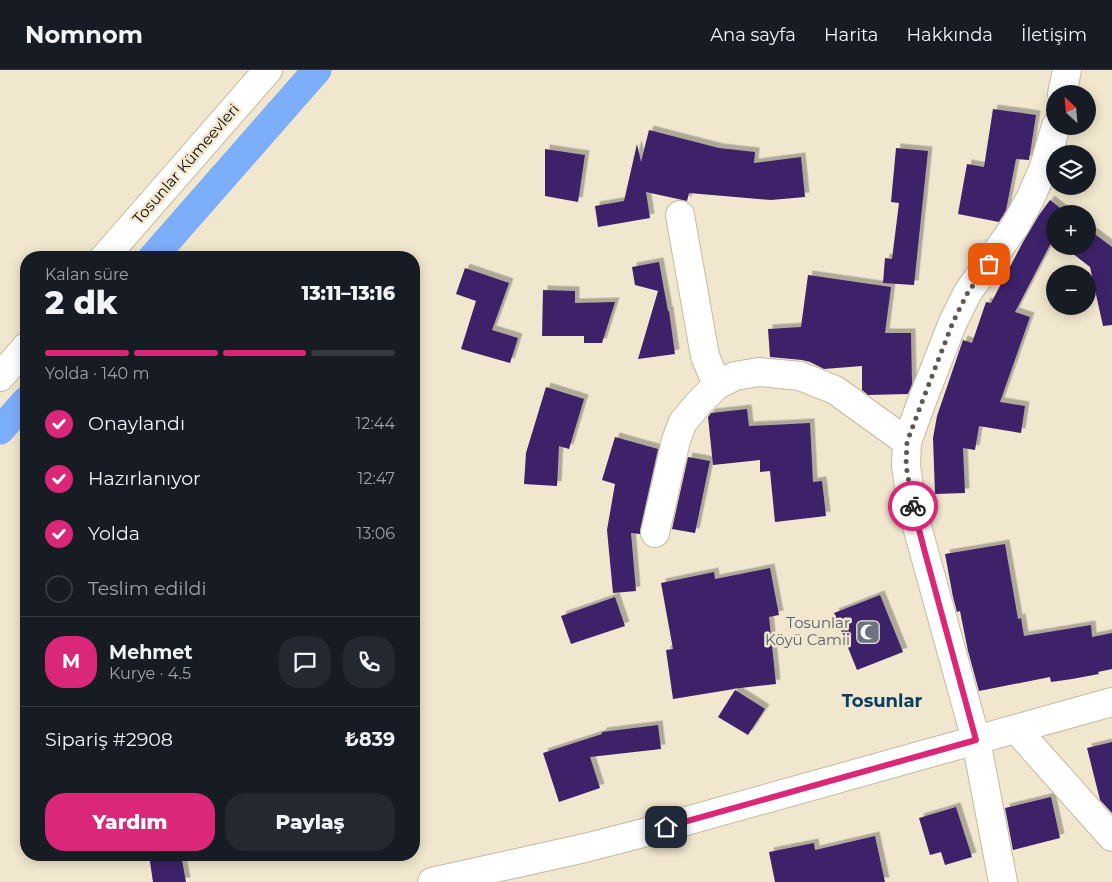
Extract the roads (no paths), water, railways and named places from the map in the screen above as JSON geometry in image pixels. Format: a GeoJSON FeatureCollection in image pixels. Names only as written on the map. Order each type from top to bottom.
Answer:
{"type":"FeatureCollection","features":[{"type":"Feature","properties":{"kind":"street","name":"Tosunlar Kümeevleri"},"geometry":{"type":"LineString","coordinates":[[110,251],[268,70]]}},
{"type":"Feature","properties":{"kind":"street"},"geometry":{"type":"LineString","coordinates":[[1064,85],[1067,70]]}},
{"type":"Feature","properties":{"kind":"street"},"geometry":{"type":"LineString","coordinates":[[1003,882],[976,740],[916,522],[906,465],[907,442],[953,322],[968,292],[1016,226],[1044,167],[1053,135]]}},
{"type":"Feature","properties":{"kind":"street"},"geometry":{"type":"LineString","coordinates":[[680,215],[705,356],[717,385]]}},
{"type":"Feature","properties":{"kind":"street"},"geometry":{"type":"LineString","coordinates":[[0,377],[20,354]]}},
{"type":"Feature","properties":{"kind":"street"},"geometry":{"type":"LineString","coordinates":[[655,533],[676,440],[683,422],[717,385],[735,376],[759,372],[800,376],[835,390],[907,442]]}},
{"type":"Feature","properties":{"kind":"street"},"geometry":{"type":"LineString","coordinates":[[432,882],[585,848],[638,834],[1112,702]]}},
{"type":"Feature","properties":{"kind":"street"},"geometry":{"type":"LineString","coordinates":[[1016,729],[1112,837]]}},
{"type":"Feature","properties":{"kind":"waterway"},"geometry":{"type":"LineString","coordinates":[[158,251],[317,70]]}},
{"type":"Feature","properties":{"kind":"waterway"},"geometry":{"type":"LineString","coordinates":[[0,430],[20,408]]}},
{"type":"Feature","properties":{"kind":"place","name":"Tosunlar Köyü Camii"},"geometry":{"type":"Point","coordinates":[868,632]}},
{"type":"Feature","properties":{"kind":"district","name":"Tosunlar"},"geometry":{"type":"Point","coordinates":[882,701]}}]}
